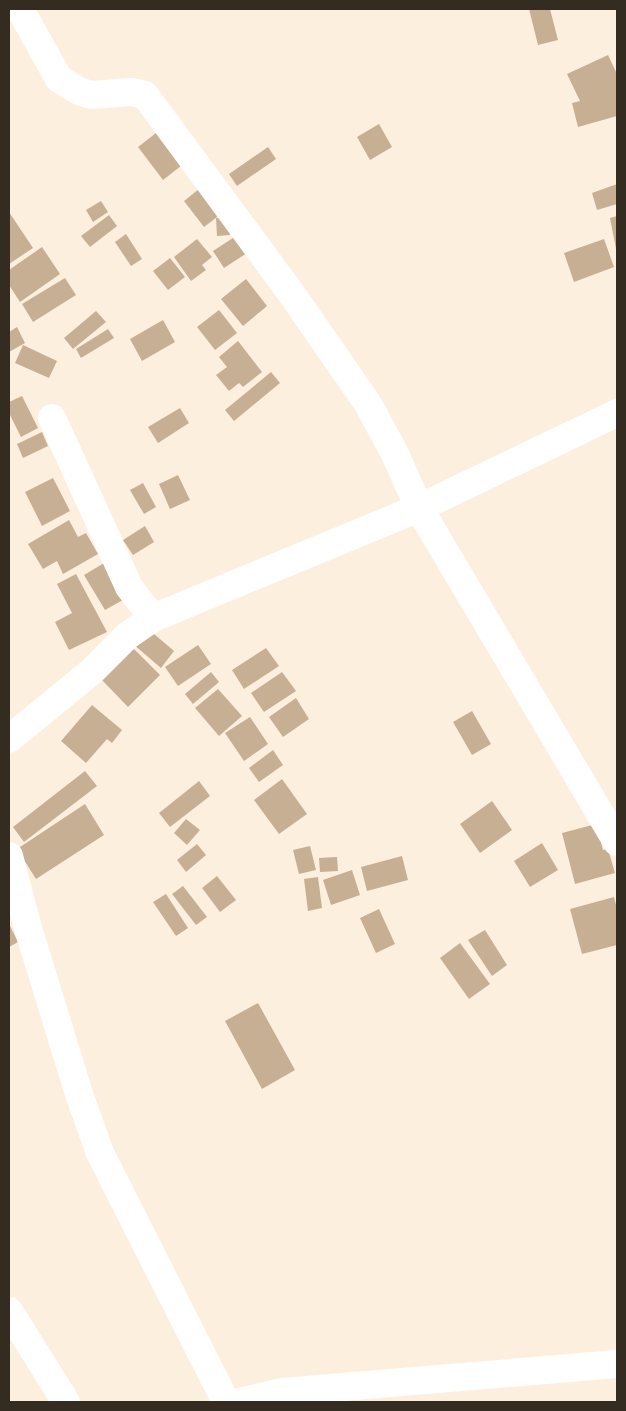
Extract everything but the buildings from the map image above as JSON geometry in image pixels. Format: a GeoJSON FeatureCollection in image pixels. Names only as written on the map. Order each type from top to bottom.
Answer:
{"type":"FeatureCollection","features":[{"type":"Feature","properties":{"kind":"street"},"geometry":{"type":"LineString","coordinates":[[20,9],[59,79],[79,91],[91,95],[132,92],[145,95],[291,293],[368,404],[395,454],[419,508],[617,842]]}},
{"type":"Feature","properties":{"kind":"street"},"geometry":{"type":"LineString","coordinates":[[9,739],[90,672],[127,636],[153,618],[419,508],[617,413]]}},
{"type":"Feature","properties":{"kind":"street"},"geometry":{"type":"LineString","coordinates":[[52,418],[129,587],[153,618]]}},
{"type":"Feature","properties":{"kind":"street"},"geometry":{"type":"LineString","coordinates":[[9,856],[28,928],[79,1094],[100,1153],[226,1402]]}},
{"type":"Feature","properties":{"kind":"street"},"geometry":{"type":"LineString","coordinates":[[9,1311],[66,1402]]}},
{"type":"Feature","properties":{"kind":"street"},"geometry":{"type":"LineString","coordinates":[[239,1402],[282,1392],[617,1364]]}}]}
